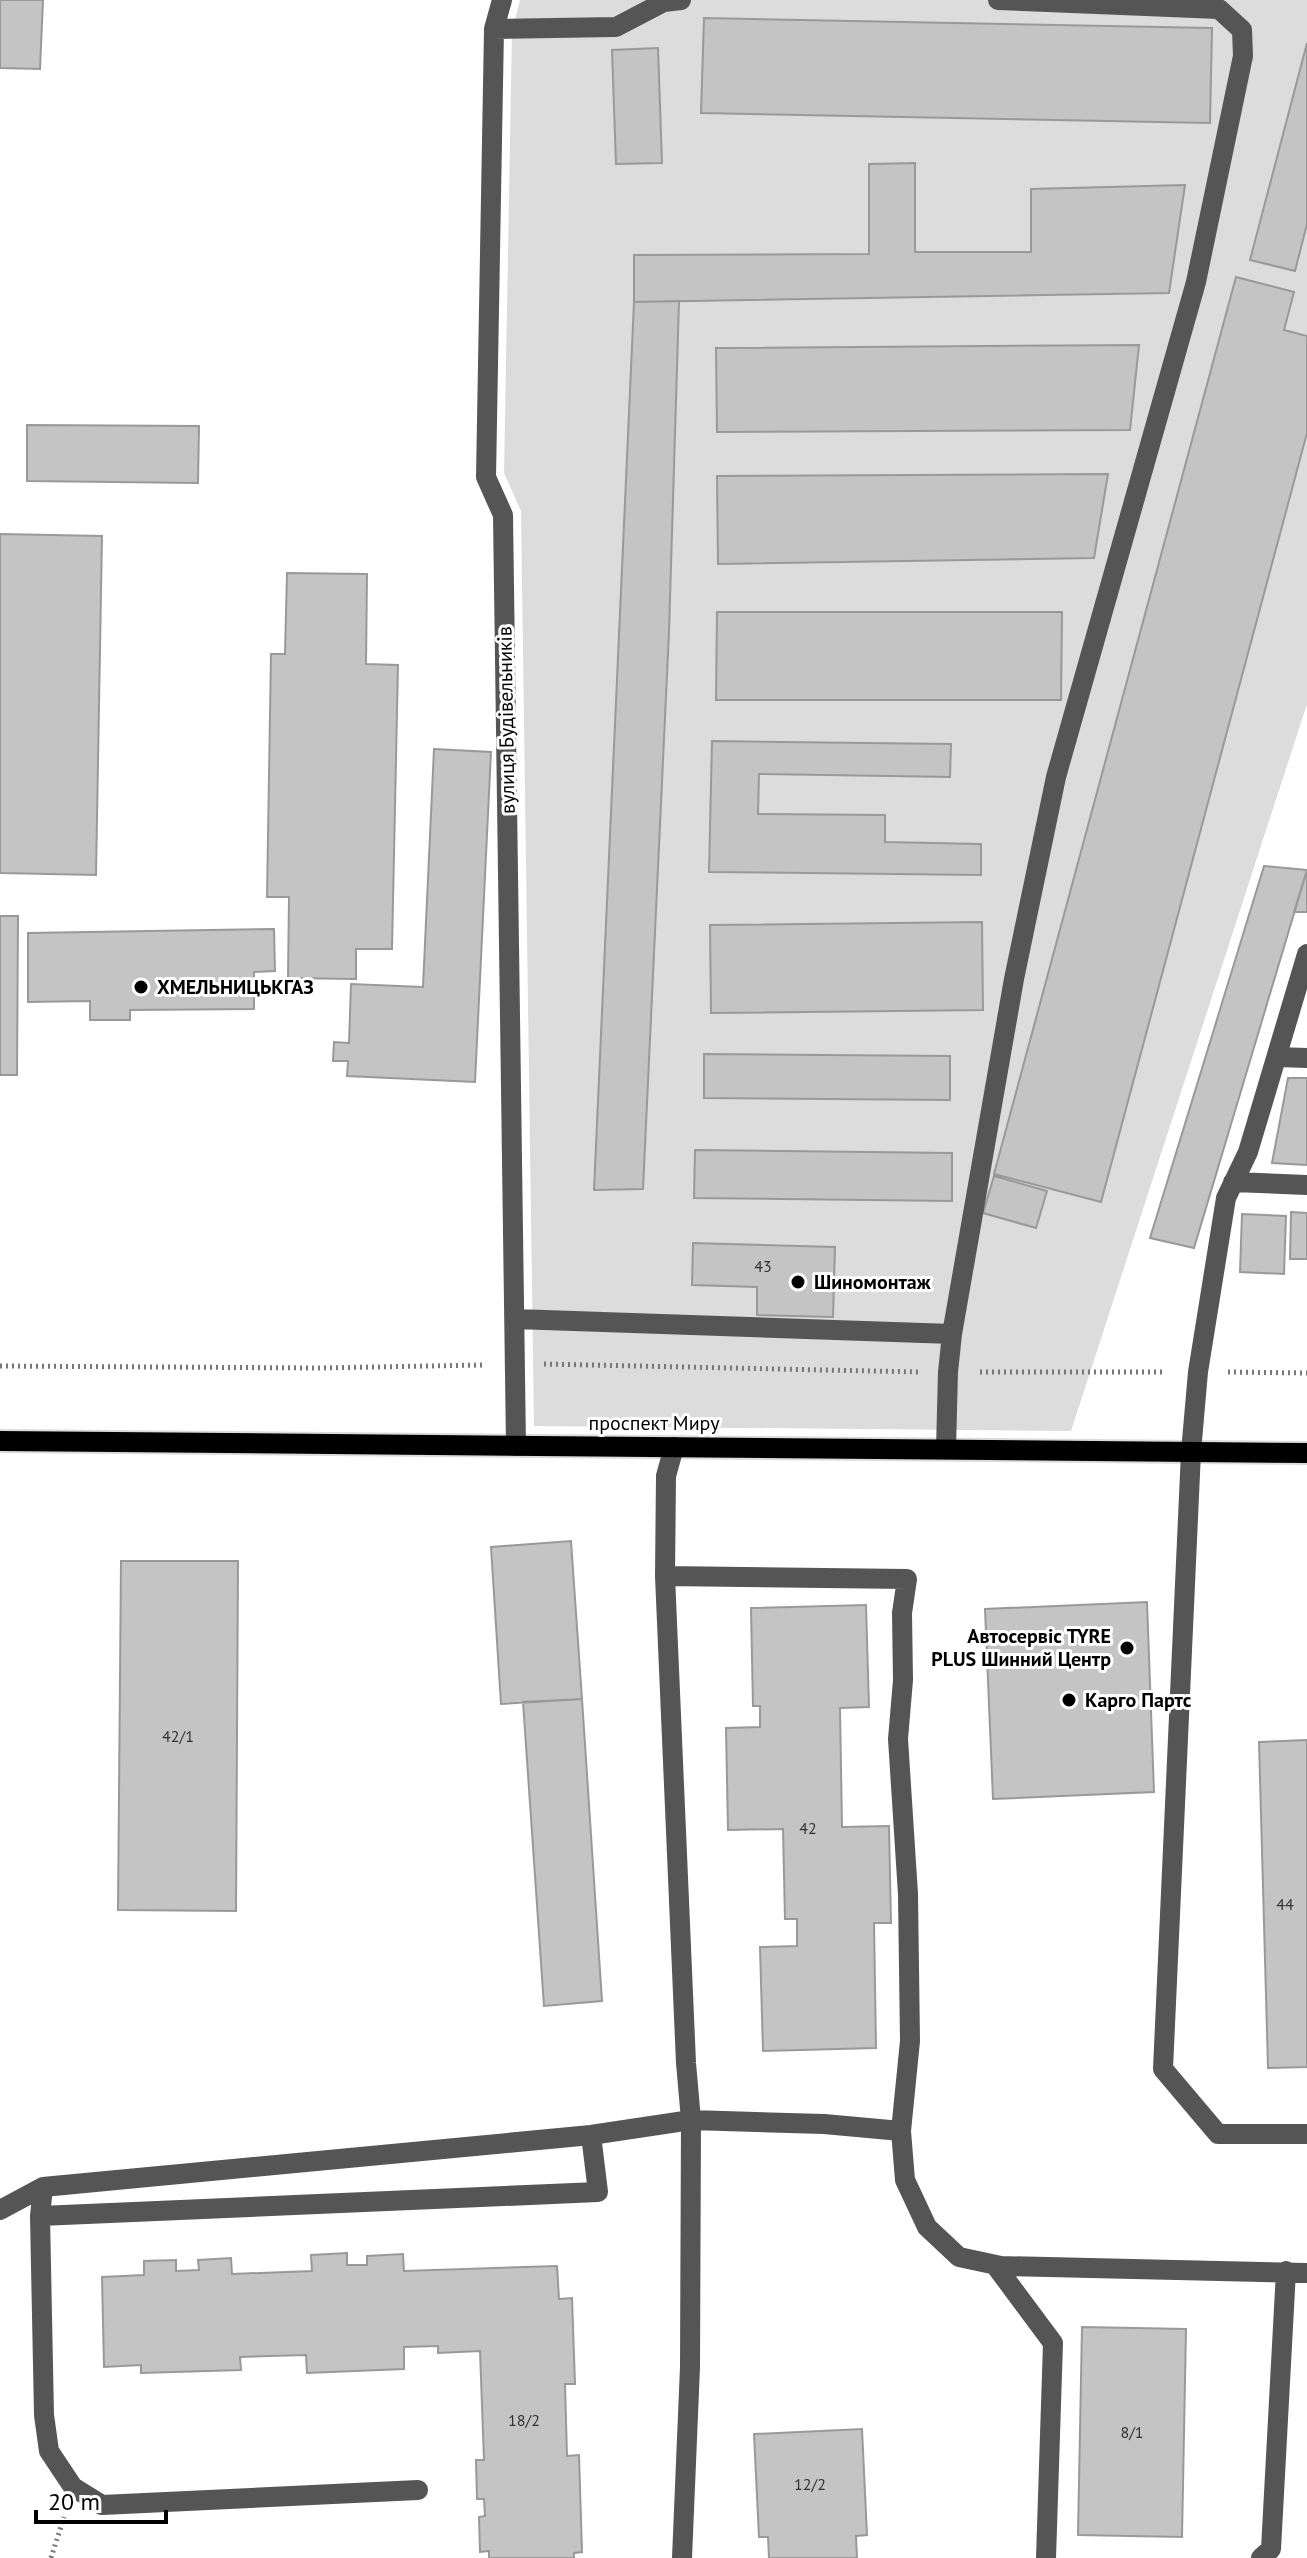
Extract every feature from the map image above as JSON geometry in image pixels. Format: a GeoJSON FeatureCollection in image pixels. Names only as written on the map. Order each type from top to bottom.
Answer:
{"type":"FeatureCollection","features":[{"type":"Feature","properties":{"kind":"main road","name":"проспект Миру"},"geometry":{"type":"LineString","coordinates":[[0,1441],[1307,1453]]}},
{"type":"Feature","properties":{"kind":"street","name":"вулиця Будівельників"},"geometry":{"type":"LineString","coordinates":[[502,0],[494,29],[486,477],[503,515],[516,1446]]}},
{"type":"Feature","properties":{"kind":"street"},"geometry":{"type":"LineString","coordinates":[[494,29],[616,27],[664,2],[681,0]]}},
{"type":"Feature","properties":{"kind":"street"},"geometry":{"type":"LineString","coordinates":[[946,1449],[952,1334],[1014,979],[1056,777],[1196,282],[1243,56],[1242,30],[1219,9],[998,0]]}},
{"type":"Feature","properties":{"kind":"street"},"geometry":{"type":"LineString","coordinates":[[1307,954],[1248,1152],[1226,1198],[1198,1372],[1191,1452],[1163,2069],[1218,2134],[1307,2134]]}},
{"type":"Feature","properties":{"kind":"street"},"geometry":{"type":"LineString","coordinates":[[1277,1057],[1307,1058]]}},
{"type":"Feature","properties":{"kind":"street"},"geometry":{"type":"LineString","coordinates":[[1233,1182],[1307,1185]]}},
{"type":"Feature","properties":{"kind":"street"},"geometry":{"type":"LineString","coordinates":[[515,1319],[952,1334]]}},
{"type":"Feature","properties":{"kind":"street"},"geometry":{"type":"LineString","coordinates":[[674,1447],[666,1476],[665,1576],[691,2120],[690,2367],[682,2558]]}},
{"type":"Feature","properties":{"kind":"street"},"geometry":{"type":"LineString","coordinates":[[665,1576],[907,1579],[902,1613],[903,1680],[898,1739],[908,1894],[910,2041],[901,2131],[905,2180],[927,2227],[959,2257],[995,2265],[1307,2273]]}},
{"type":"Feature","properties":{"kind":"street"},"geometry":{"type":"LineString","coordinates":[[0,2210],[43,2187],[591,2135],[691,2120],[824,2124],[901,2131]]}},
{"type":"Feature","properties":{"kind":"street"},"geometry":{"type":"LineString","coordinates":[[40,2216],[598,2192],[591,2135]]}},
{"type":"Feature","properties":{"kind":"street"},"geometry":{"type":"LineString","coordinates":[[43,2187],[40,2216],[44,2415],[49,2451],[73,2487],[102,2505],[418,2490]]}},
{"type":"Feature","properties":{"kind":"street"},"geometry":{"type":"LineString","coordinates":[[995,2265],[1053,2343],[1046,2558]]}},
{"type":"Feature","properties":{"kind":"street"},"geometry":{"type":"LineString","coordinates":[[1261,2558],[1271,2549],[1286,2271]]}},
{"type":"Feature","properties":{"kind":"path"},"geometry":{"type":"LineString","coordinates":[[0,1366],[319,1368],[515,1364],[948,1372],[1307,1373]]}},
{"type":"Feature","properties":{"kind":"path"},"geometry":{"type":"LineString","coordinates":[[51,2558],[73,2487]]}},
{"type":"Feature","properties":{"kind":"shaded area"},"geometry":{"type":"Polygon","coordinates":[[[520,0],[1307,0],[1307,704],[1071,1431],[534,1426],[521,511],[504,473],[512,31],[520,0]]]}},
{"type":"Feature","properties":{"kind":"building"},"geometry":{"type":"Polygon","coordinates":[[[0,0],[43,0],[40,69],[0,68],[0,0]]]}},
{"type":"Feature","properties":{"kind":"building"},"geometry":{"type":"Polygon","coordinates":[[[704,18],[1212,28],[1210,123],[701,113],[704,18]]]}},
{"type":"Feature","properties":{"kind":"building"},"geometry":{"type":"Polygon","coordinates":[[[1307,43],[1307,224],[1295,271],[1250,260],[1307,43]]]}},
{"type":"Feature","properties":{"kind":"building"},"geometry":{"type":"Polygon","coordinates":[[[658,48],[662,163],[616,164],[612,50],[658,48]]]}},
{"type":"Feature","properties":{"kind":"building"},"geometry":{"type":"Polygon","coordinates":[[[915,163],[915,252],[1031,252],[1031,189],[1185,185],[1169,293],[634,302],[634,255],[869,254],[869,164],[915,163]]]}},
{"type":"Feature","properties":{"kind":"building"},"geometry":{"type":"Polygon","coordinates":[[[1236,277],[1294,292],[1284,330],[1307,336],[1307,433],[1101,1202],[994,1174],[1236,277]]]}},
{"type":"Feature","properties":{"kind":"building"},"geometry":{"type":"Polygon","coordinates":[[[679,301],[669,632],[643,1189],[594,1190],[634,302],[679,301]]]}},
{"type":"Feature","properties":{"kind":"building"},"geometry":{"type":"Polygon","coordinates":[[[1139,345],[1130,430],[717,432],[716,348],[1139,345]]]}},
{"type":"Feature","properties":{"kind":"building"},"geometry":{"type":"Polygon","coordinates":[[[27,425],[199,426],[198,483],[27,481],[27,425]]]}},
{"type":"Feature","properties":{"kind":"building"},"geometry":{"type":"Polygon","coordinates":[[[1108,474],[1094,558],[718,564],[717,476],[1108,474]]]}},
{"type":"Feature","properties":{"kind":"building"},"geometry":{"type":"Polygon","coordinates":[[[0,534],[102,536],[96,875],[0,873],[0,534]]]}},
{"type":"Feature","properties":{"kind":"building"},"geometry":{"type":"Polygon","coordinates":[[[287,573],[367,574],[366,664],[398,665],[392,949],[356,949],[356,979],[288,978],[289,897],[267,897],[271,654],[285,654],[287,573]]]}},
{"type":"Feature","properties":{"kind":"building"},"geometry":{"type":"Polygon","coordinates":[[[717,612],[1062,612],[1061,700],[716,700],[717,612]]]}},
{"type":"Feature","properties":{"kind":"building"},"geometry":{"type":"Polygon","coordinates":[[[712,741],[951,744],[950,777],[759,774],[758,814],[885,815],[885,842],[981,844],[981,875],[709,872],[712,741]]]}},
{"type":"Feature","properties":{"kind":"building"},"geometry":{"type":"Polygon","coordinates":[[[434,749],[491,752],[475,1082],[347,1076],[348,1061],[333,1061],[334,1042],[349,1043],[351,984],[423,987],[434,749]]]}},
{"type":"Feature","properties":{"kind":"building"},"geometry":{"type":"Polygon","coordinates":[[[1264,866],[1307,870],[1194,1248],[1150,1238],[1264,866]]]}},
{"type":"Feature","properties":{"kind":"building"},"geometry":{"type":"Polygon","coordinates":[[[1307,870],[1307,912],[1294,912],[1307,870]]]}},
{"type":"Feature","properties":{"kind":"building"},"geometry":{"type":"Polygon","coordinates":[[[0,916],[18,916],[17,1075],[0,1075],[0,916]]]}},
{"type":"Feature","properties":{"kind":"building"},"geometry":{"type":"Polygon","coordinates":[[[982,922],[983,1010],[711,1013],[710,925],[982,922]]]}},
{"type":"Feature","properties":{"kind":"building","name":"ХМЕЛЬНИЦЬКГАЗ"},"geometry":{"type":"Polygon","coordinates":[[[274,929],[275,971],[254,972],[254,1009],[130,1010],[130,1020],[90,1020],[90,1001],[28,1002],[28,933],[274,929]]]}},
{"type":"Feature","properties":{"kind":"building"},"geometry":{"type":"Polygon","coordinates":[[[704,1054],[950,1056],[950,1100],[704,1098],[704,1054]]]}},
{"type":"Feature","properties":{"kind":"building"},"geometry":{"type":"Polygon","coordinates":[[[1288,1078],[1307,1078],[1307,1165],[1272,1163],[1288,1078]]]}},
{"type":"Feature","properties":{"kind":"building"},"geometry":{"type":"Polygon","coordinates":[[[695,1150],[952,1153],[952,1201],[694,1198],[695,1150]]]}},
{"type":"Feature","properties":{"kind":"building"},"geometry":{"type":"Polygon","coordinates":[[[994,1176],[1047,1191],[1036,1228],[983,1213],[994,1176]]]}},
{"type":"Feature","properties":{"kind":"building"},"geometry":{"type":"Polygon","coordinates":[[[1291,1212],[1307,1213],[1307,1259],[1290,1259],[1291,1212]]]}},
{"type":"Feature","properties":{"kind":"building"},"geometry":{"type":"Polygon","coordinates":[[[1242,1214],[1286,1216],[1284,1274],[1240,1272],[1242,1214]]]}},
{"type":"Feature","properties":{"kind":"building"},"geometry":{"type":"Polygon","coordinates":[[[693,1243],[835,1247],[833,1317],[757,1315],[757,1287],[692,1285],[693,1243]]]}},
{"type":"Feature","properties":{"kind":"building"},"geometry":{"type":"Polygon","coordinates":[[[571,1541],[582,1699],[501,1704],[491,1547],[571,1541]]]}},
{"type":"Feature","properties":{"kind":"building"},"geometry":{"type":"Polygon","coordinates":[[[121,1561],[238,1561],[236,1911],[118,1910],[121,1561]]]}},
{"type":"Feature","properties":{"kind":"building"},"geometry":{"type":"Polygon","coordinates":[[[1147,1602],[1154,1792],[993,1799],[985,1609],[1147,1602]]]}},
{"type":"Feature","properties":{"kind":"building"},"geometry":{"type":"Polygon","coordinates":[[[866,1605],[869,1707],[840,1708],[842,1827],[889,1826],[891,1923],[874,1923],[876,2048],[763,2051],[760,1947],[797,1946],[797,1919],[785,1919],[783,1829],[728,1830],[726,1728],[760,1727],[760,1706],[753,1706],[751,1608],[866,1605]]]}},
{"type":"Feature","properties":{"kind":"building"},"geometry":{"type":"Polygon","coordinates":[[[582,1699],[602,2001],[544,2006],[523,1702],[582,1699]]]}},
{"type":"Feature","properties":{"kind":"building"},"geometry":{"type":"Polygon","coordinates":[[[1307,1740],[1307,2067],[1268,2068],[1259,1742],[1307,1740]]]}},
{"type":"Feature","properties":{"kind":"building"},"geometry":{"type":"Polygon","coordinates":[[[347,2253],[347,2265],[367,2265],[367,2256],[403,2254],[404,2271],[557,2266],[559,2299],[572,2298],[575,2384],[565,2384],[567,2456],[579,2455],[582,2552],[574,2553],[574,2558],[489,2558],[489,2551],[480,2552],[479,2517],[485,2516],[484,2499],[477,2499],[476,2460],[484,2460],[480,2351],[438,2353],[438,2346],[404,2347],[404,2369],[307,2373],[306,2355],[240,2357],[241,2370],[141,2373],[141,2365],[104,2367],[102,2277],[144,2275],[144,2261],[176,2260],[176,2271],[199,2270],[198,2260],[231,2258],[232,2274],[312,2271],[311,2255],[347,2253]]]}},
{"type":"Feature","properties":{"kind":"building"},"geometry":{"type":"Polygon","coordinates":[[[1082,2327],[1186,2329],[1182,2537],[1078,2535],[1082,2327]]]}},
{"type":"Feature","properties":{"kind":"building"},"geometry":{"type":"Polygon","coordinates":[[[862,2429],[867,2535],[856,2536],[857,2558],[769,2558],[768,2537],[759,2537],[754,2434],[862,2429]]]}},
{"type":"Feature","properties":{"kind":"place","name":"ХМЕЛЬНИЦЬКГАЗ"},"geometry":{"type":"Point","coordinates":[141,987]}},
{"type":"Feature","properties":{"kind":"place","name":"Шиномонтаж"},"geometry":{"type":"Point","coordinates":[798,1282]}},
{"type":"Feature","properties":{"kind":"place","name":"Автосервіс TYRE PLUS Шинний Центр"},"geometry":{"type":"Point","coordinates":[1127,1648]}},
{"type":"Feature","properties":{"kind":"place","name":"Карго Партс"},"geometry":{"type":"Point","coordinates":[1069,1700]}}]}
